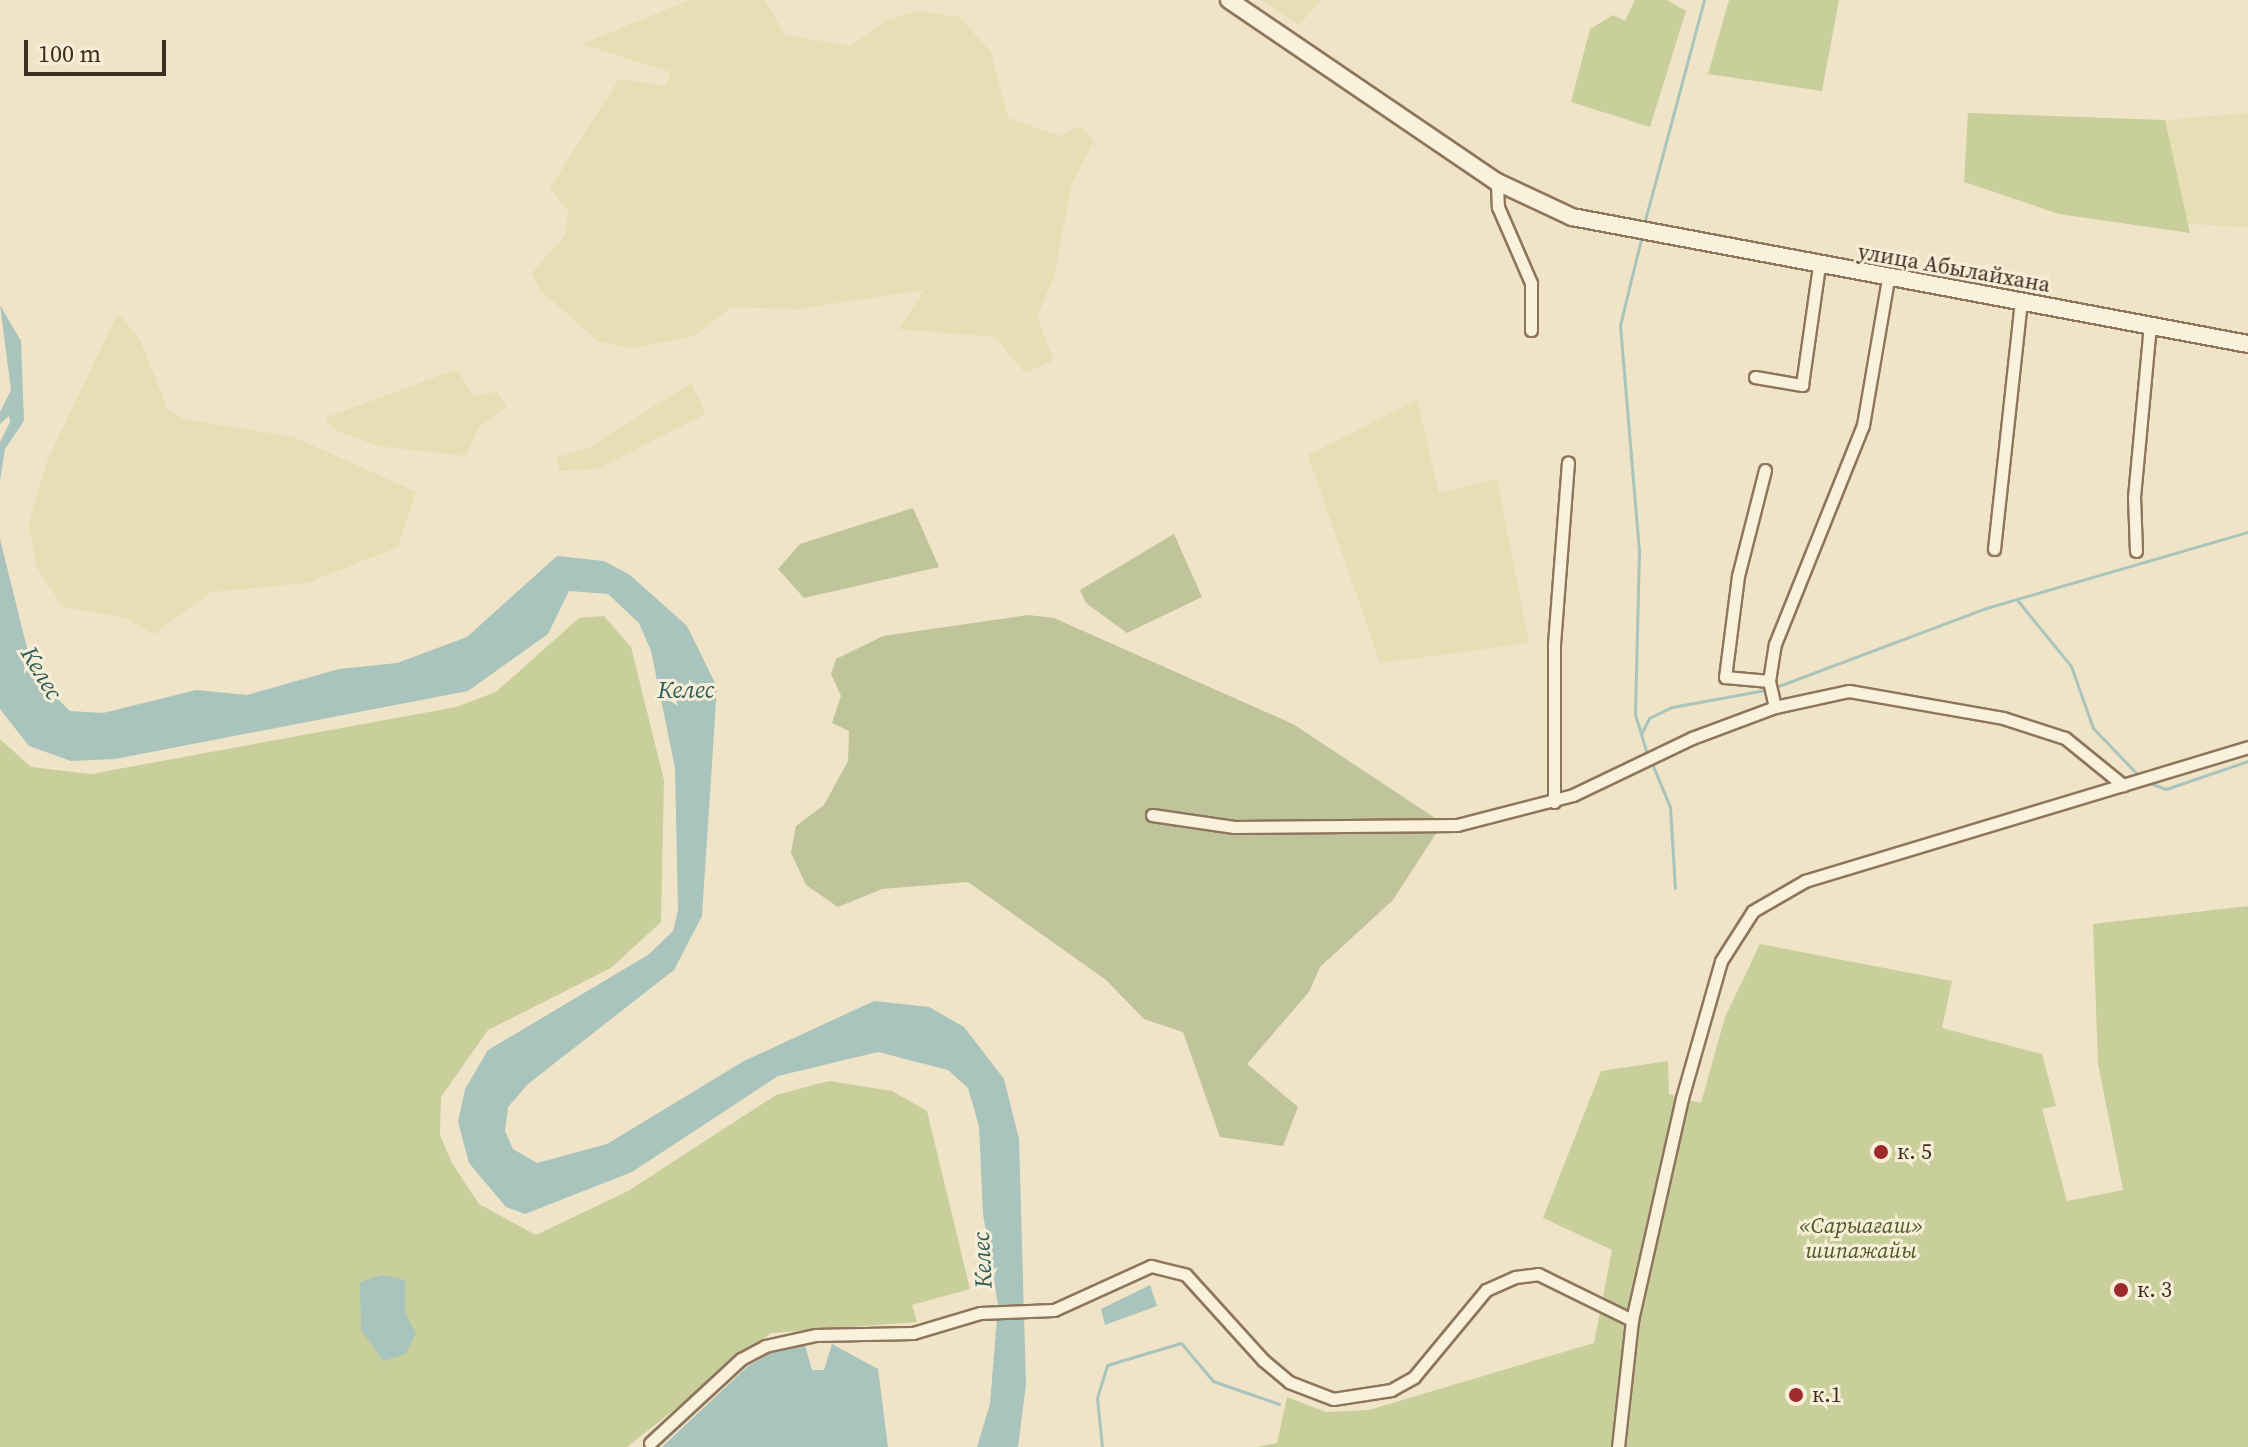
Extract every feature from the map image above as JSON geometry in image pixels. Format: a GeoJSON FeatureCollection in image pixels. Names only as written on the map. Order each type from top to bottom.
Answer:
{"type":"FeatureCollection","features":[{"type":"Feature","properties":{"kind":"main road","name":"улица Абылайхана"},"geometry":{"type":"LineString","coordinates":[[1229,0],[1497,182],[1537,205],[1652,235],[2248,344]]}},
{"type":"Feature","properties":{"kind":"street"},"geometry":{"type":"LineString","coordinates":[[1497,182],[1498,207],[1531,283],[1531,330]]}},
{"type":"Feature","properties":{"kind":"street"},"geometry":{"type":"LineString","coordinates":[[1755,377],[1802,385],[1819,265]]}},
{"type":"Feature","properties":{"kind":"street"},"geometry":{"type":"LineString","coordinates":[[1775,707],[1769,681],[1816,530],[1863,425],[1888,278]]}},
{"type":"Feature","properties":{"kind":"street"},"geometry":{"type":"LineString","coordinates":[[1994,549],[2021,302]]}},
{"type":"Feature","properties":{"kind":"street"},"geometry":{"type":"LineString","coordinates":[[2136,551],[2134,497],[2150,326]]}},
{"type":"Feature","properties":{"kind":"street"},"geometry":{"type":"LineString","coordinates":[[1554,802],[1554,644],[1568,463]]}},
{"type":"Feature","properties":{"kind":"street"},"geometry":{"type":"LineString","coordinates":[[1765,470],[1738,576],[1725,677],[1769,681]]}},
{"type":"Feature","properties":{"kind":"street"},"geometry":{"type":"LineString","coordinates":[[1152,815],[1234,827],[1373,831],[1457,825],[1554,802],[1775,707],[1849,691],[2003,718],[2065,738],[2123,785]]}},
{"type":"Feature","properties":{"kind":"street"},"geometry":{"type":"LineString","coordinates":[[1618,1447],[1632,1320],[1721,961],[1753,911],[1805,881],[2248,747]]}},
{"type":"Feature","properties":{"kind":"street"},"geometry":{"type":"LineString","coordinates":[[650,1443],[741,1359],[765,1346],[815,1335],[913,1333],[980,1313],[1066,1306],[1140,1268],[1170,1267],[1194,1281],[1289,1382],[1311,1394],[1353,1400],[1414,1377],[1486,1290],[1515,1277],[1538,1274],[1632,1320]]}},
{"type":"Feature","properties":{"kind":"shaded area"},"geometry":{"type":"Polygon","coordinates":[[[690,0],[765,0],[785,35],[851,46],[886,21],[916,11],[959,17],[991,52],[1008,118],[1059,136],[1081,126],[1094,141],[1071,186],[1055,273],[1037,317],[1054,360],[1025,373],[995,337],[899,329],[924,290],[797,309],[731,307],[694,336],[633,348],[599,342],[541,291],[532,273],[566,234],[568,211],[550,188],[619,79],[666,86],[670,72],[582,44],[690,0]]]}},
{"type":"Feature","properties":{"kind":"shaded area"},"geometry":{"type":"Polygon","coordinates":[[[1261,0],[1321,0],[1299,25],[1261,0]]]}},
{"type":"Feature","properties":{"kind":"shaded area"},"geometry":{"type":"Polygon","coordinates":[[[2248,113],[2248,227],[2188,224],[2165,120],[2248,113]]]}},
{"type":"Feature","properties":{"kind":"shaded area"},"geometry":{"type":"Polygon","coordinates":[[[118,313],[140,340],[167,408],[183,419],[294,437],[416,492],[398,547],[307,583],[211,592],[154,634],[124,617],[63,607],[36,566],[29,523],[47,461],[118,313]]]}},
{"type":"Feature","properties":{"kind":"shaded area"},"geometry":{"type":"Polygon","coordinates":[[[457,369],[473,396],[497,392],[507,406],[478,428],[466,456],[378,446],[333,429],[325,418],[457,369]]]}},
{"type":"Feature","properties":{"kind":"shaded area"},"geometry":{"type":"Polygon","coordinates":[[[691,383],[706,414],[597,469],[560,471],[556,458],[590,447],[691,383]]]}},
{"type":"Feature","properties":{"kind":"shaded area"},"geometry":{"type":"Polygon","coordinates":[[[1417,400],[1439,493],[1497,479],[1529,643],[1380,663],[1308,455],[1417,400]]]}},
{"type":"Feature","properties":{"kind":"green space"},"geometry":{"type":"Polygon","coordinates":[[[1635,0],[1667,0],[1686,11],[1650,127],[1571,102],[1590,29],[1613,15],[1625,21],[1635,0]]]}},
{"type":"Feature","properties":{"kind":"green space"},"geometry":{"type":"Polygon","coordinates":[[[1729,0],[1839,0],[1822,91],[1708,74],[1729,0]]]}},
{"type":"Feature","properties":{"kind":"green space"},"geometry":{"type":"Polygon","coordinates":[[[1968,113],[2165,120],[2190,233],[2059,214],[1964,182],[1968,113]]]}},
{"type":"Feature","properties":{"kind":"green space"},"geometry":{"type":"Polygon","coordinates":[[[913,508],[939,567],[804,598],[778,569],[800,544],[913,508]]]}},
{"type":"Feature","properties":{"kind":"green space"},"geometry":{"type":"Polygon","coordinates":[[[1174,534],[1202,597],[1127,633],[1086,603],[1080,590],[1174,534]]]}},
{"type":"Feature","properties":{"kind":"green space"},"geometry":{"type":"Polygon","coordinates":[[[1028,615],[1054,618],[1293,724],[1435,818],[1437,832],[1393,900],[1320,967],[1309,992],[1247,1064],[1298,1107],[1283,1146],[1220,1137],[1183,1032],[1144,1019],[1106,980],[968,882],[882,889],[838,907],[806,885],[791,853],[796,826],[824,805],[848,761],[849,731],[832,723],[841,696],[831,674],[836,659],[883,636],[1028,615]]]}},
{"type":"Feature","properties":{"kind":"green space"},"geometry":{"type":"Polygon","coordinates":[[[604,616],[631,647],[664,780],[661,922],[611,968],[488,1030],[441,1097],[440,1135],[452,1163],[479,1204],[536,1235],[628,1191],[776,1095],[829,1081],[892,1091],[927,1111],[970,1289],[912,1305],[917,1322],[771,1333],[627,1447],[0,1447],[0,739],[31,767],[91,774],[456,707],[496,692],[579,618],[604,616]]]}},
{"type":"Feature","properties":{"kind":"green space","name":"«Сарыағаш» шипажайы"},"geometry":{"type":"Polygon","coordinates":[[[2248,906],[2248,1447],[1256,1447],[1277,1443],[1287,1397],[1326,1412],[1369,1410],[1594,1343],[1612,1250],[1543,1218],[1601,1071],[1668,1061],[1669,1094],[1701,1103],[1725,1017],[1760,944],[1952,981],[1942,1028],[2042,1054],[2056,1106],[2042,1109],[2067,1201],[2123,1190],[2098,1064],[2093,924],[2248,906]]]}},
{"type":"Feature","properties":{"kind":"water"},"geometry":{"type":"Polygon","coordinates":[[[0,305],[21,341],[24,421],[5,449],[0,481],[0,442],[10,422],[9,416],[0,424],[0,412],[11,390],[0,305]]]}},
{"type":"Feature","properties":{"kind":"water","name":"Келес"},"geometry":{"type":"Polygon","coordinates":[[[0,539],[34,676],[70,711],[103,713],[196,690],[247,695],[339,669],[397,663],[467,637],[557,556],[604,561],[630,575],[687,626],[717,687],[702,916],[674,970],[528,1084],[508,1107],[505,1131],[513,1149],[537,1163],[607,1144],[744,1061],[874,1001],[929,1007],[964,1027],[1004,1079],[1019,1139],[1026,1385],[1018,1447],[977,1447],[990,1404],[998,1305],[983,1214],[979,1126],[968,1088],[948,1070],[878,1052],[778,1076],[632,1172],[525,1214],[506,1207],[469,1163],[458,1122],[465,1089],[488,1050],[648,955],[673,931],[678,910],[675,768],[651,651],[639,623],[608,594],[569,591],[548,634],[468,691],[115,759],[71,761],[29,746],[0,709],[0,539]]]}},
{"type":"Feature","properties":{"kind":"water"},"geometry":{"type":"Polygon","coordinates":[[[382,1275],[405,1280],[405,1313],[416,1333],[406,1354],[383,1361],[361,1330],[360,1282],[382,1275]]]}},
{"type":"Feature","properties":{"kind":"water"},"geometry":{"type":"Polygon","coordinates":[[[1150,1285],[1157,1306],[1105,1325],[1101,1309],[1150,1285]]]}},
{"type":"Feature","properties":{"kind":"water"},"geometry":{"type":"Polygon","coordinates":[[[832,1344],[878,1369],[888,1447],[662,1447],[748,1366],[778,1349],[805,1345],[812,1370],[824,1370],[832,1344]]]}},
{"type":"Feature","properties":{"kind":"waterway"},"geometry":{"type":"LineString","coordinates":[[1644,224],[1704,0]]}},
{"type":"Feature","properties":{"kind":"waterway"},"geometry":{"type":"LineString","coordinates":[[1642,235],[1620,325],[1639,550],[1635,714],[1647,754]]}},
{"type":"Feature","properties":{"kind":"waterway"},"geometry":{"type":"LineString","coordinates":[[1773,688],[1986,608],[2248,532]]}},
{"type":"Feature","properties":{"kind":"waterway"},"geometry":{"type":"LineString","coordinates":[[2018,601],[2071,666],[2093,728],[2138,775]]}},
{"type":"Feature","properties":{"kind":"waterway"},"geometry":{"type":"LineString","coordinates":[[1641,734],[1649,718],[1672,707],[1766,690]]}},
{"type":"Feature","properties":{"kind":"waterway"},"geometry":{"type":"LineString","coordinates":[[1651,761],[1670,807],[1675,888]]}},
{"type":"Feature","properties":{"kind":"waterway"},"geometry":{"type":"LineString","coordinates":[[2144,781],[2166,789],[2248,761]]}},
{"type":"Feature","properties":{"kind":"waterway"},"geometry":{"type":"LineString","coordinates":[[1102,1447],[1097,1398],[1107,1365],[1181,1343],[1213,1381],[1279,1404]]}},
{"type":"Feature","properties":{"kind":"place","name":"к. 5"},"geometry":{"type":"Point","coordinates":[1881,1152]}},
{"type":"Feature","properties":{"kind":"place","name":"к. 3"},"geometry":{"type":"Point","coordinates":[2121,1290]}},
{"type":"Feature","properties":{"kind":"place","name":"к.1"},"geometry":{"type":"Point","coordinates":[1796,1395]}}]}
